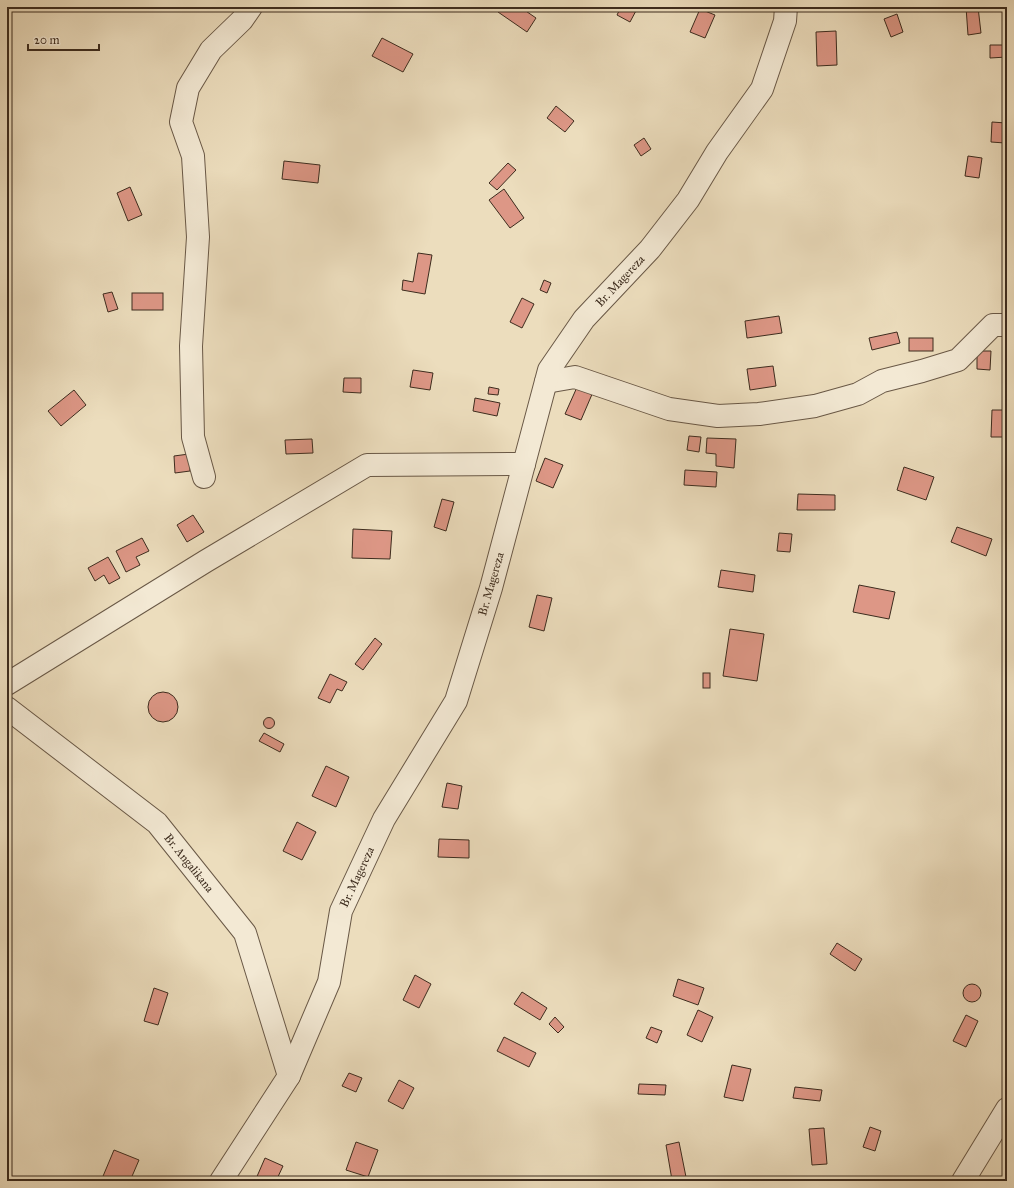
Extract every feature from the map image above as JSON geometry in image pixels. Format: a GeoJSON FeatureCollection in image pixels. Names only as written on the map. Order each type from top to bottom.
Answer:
{"type":"FeatureCollection","features":[{"type":"Feature","properties":{"kind":"street"},"geometry":{"type":"LineString","coordinates":[[204,477],[193,437],[191,346],[198,237],[193,156],[181,122],[188,88],[199,69],[211,50],[242,20],[252,7]]}},
{"type":"Feature","properties":{"kind":"street","name":"Br. Magereza"},"geometry":{"type":"LineString","coordinates":[[231,1176],[288,1076],[329,982],[341,911],[384,819],[456,701],[491,588],[550,370],[584,319],[650,250],[674,219],[688,200],[717,152],[762,89],[785,21],[786,7]]}},
{"type":"Feature","properties":{"kind":"street"},"geometry":{"type":"LineString","coordinates":[[546,382],[575,377],[669,409],[718,416],[760,414],[815,406],[858,394],[882,381],[958,360],[993,325],[1007,325]]}},
{"type":"Feature","properties":{"kind":"street"},"geometry":{"type":"LineString","coordinates":[[7,684],[206,561],[367,465],[524,464]]}},
{"type":"Feature","properties":{"kind":"street","name":"Br. Angalikana"},"geometry":{"type":"LineString","coordinates":[[7,708],[157,823],[246,933],[288,1076]]}},
{"type":"Feature","properties":{"kind":"street"},"geometry":{"type":"LineString","coordinates":[[963,1181],[1007,1109]]}},
{"type":"Feature","properties":{"kind":"building"},"geometry":{"type":"Polygon","coordinates":[[[501,7],[520,7],[536,18],[527,32],[498,12],[501,7]]]}},
{"type":"Feature","properties":{"kind":"building"},"geometry":{"type":"Polygon","coordinates":[[[621,7],[638,7],[630,22],[617,15],[621,7]]]}},
{"type":"Feature","properties":{"kind":"building"},"geometry":{"type":"Polygon","coordinates":[[[966,7],[978,7],[981,33],[968,35],[966,7]]]}},
{"type":"Feature","properties":{"kind":"building"},"geometry":{"type":"Polygon","coordinates":[[[700,9],[715,15],[705,38],[690,32],[700,9]]]}},
{"type":"Feature","properties":{"kind":"building"},"geometry":{"type":"Polygon","coordinates":[[[897,14],[903,32],[891,37],[884,19],[897,14]]]}},
{"type":"Feature","properties":{"kind":"building"},"geometry":{"type":"Polygon","coordinates":[[[836,31],[837,65],[817,66],[816,32],[836,31]]]}},
{"type":"Feature","properties":{"kind":"building"},"geometry":{"type":"Polygon","coordinates":[[[382,38],[413,54],[403,72],[372,56],[382,38]]]}},
{"type":"Feature","properties":{"kind":"building"},"geometry":{"type":"Polygon","coordinates":[[[990,45],[1007,45],[1007,57],[990,58],[990,45]]]}},
{"type":"Feature","properties":{"kind":"building"},"geometry":{"type":"Polygon","coordinates":[[[556,106],[574,121],[565,132],[547,118],[556,106]]]}},
{"type":"Feature","properties":{"kind":"building"},"geometry":{"type":"Polygon","coordinates":[[[992,122],[1006,123],[1005,143],[991,142],[992,122]]]}},
{"type":"Feature","properties":{"kind":"building"},"geometry":{"type":"Polygon","coordinates":[[[644,138],[651,149],[641,156],[634,145],[644,138]]]}},
{"type":"Feature","properties":{"kind":"building"},"geometry":{"type":"Polygon","coordinates":[[[968,156],[982,158],[979,178],[965,176],[968,156]]]}},
{"type":"Feature","properties":{"kind":"building"},"geometry":{"type":"Polygon","coordinates":[[[284,161],[320,165],[318,183],[282,179],[284,161]]]}},
{"type":"Feature","properties":{"kind":"building"},"geometry":{"type":"Polygon","coordinates":[[[508,163],[516,170],[497,190],[489,183],[508,163]]]}},
{"type":"Feature","properties":{"kind":"building"},"geometry":{"type":"Polygon","coordinates":[[[130,187],[142,215],[128,221],[117,193],[130,187]]]}},
{"type":"Feature","properties":{"kind":"building"},"geometry":{"type":"Polygon","coordinates":[[[504,189],[524,218],[510,228],[489,200],[504,189]]]}},
{"type":"Feature","properties":{"kind":"building"},"geometry":{"type":"Polygon","coordinates":[[[418,253],[432,255],[425,294],[402,290],[403,280],[413,282],[418,253]]]}},
{"type":"Feature","properties":{"kind":"building"},"geometry":{"type":"Polygon","coordinates":[[[544,280],[551,283],[547,293],[540,290],[544,280]]]}},
{"type":"Feature","properties":{"kind":"building"},"geometry":{"type":"Polygon","coordinates":[[[112,292],[118,309],[108,312],[103,294],[112,292]]]}},
{"type":"Feature","properties":{"kind":"building"},"geometry":{"type":"Polygon","coordinates":[[[132,293],[163,293],[163,310],[132,310],[132,293]]]}},
{"type":"Feature","properties":{"kind":"building"},"geometry":{"type":"Polygon","coordinates":[[[522,298],[534,304],[522,328],[510,322],[522,298]]]}},
{"type":"Feature","properties":{"kind":"building"},"geometry":{"type":"Polygon","coordinates":[[[779,316],[782,333],[747,338],[745,321],[779,316]]]}},
{"type":"Feature","properties":{"kind":"building"},"geometry":{"type":"Polygon","coordinates":[[[897,332],[900,343],[872,350],[869,338],[897,332]]]}},
{"type":"Feature","properties":{"kind":"building"},"geometry":{"type":"Polygon","coordinates":[[[909,338],[933,338],[933,351],[909,351],[909,338]]]}},
{"type":"Feature","properties":{"kind":"building"},"geometry":{"type":"Polygon","coordinates":[[[977,351],[991,351],[990,370],[977,369],[977,351]]]}},
{"type":"Feature","properties":{"kind":"building"},"geometry":{"type":"Polygon","coordinates":[[[773,366],[776,386],[750,390],[747,369],[773,366]]]}},
{"type":"Feature","properties":{"kind":"building"},"geometry":{"type":"Polygon","coordinates":[[[413,370],[433,373],[430,390],[410,387],[413,370]]]}},
{"type":"Feature","properties":{"kind":"building"},"geometry":{"type":"Polygon","coordinates":[[[344,378],[361,378],[361,393],[343,392],[344,378]]]}},
{"type":"Feature","properties":{"kind":"building"},"geometry":{"type":"Polygon","coordinates":[[[578,385],[593,392],[581,420],[565,414],[578,385]]]}},
{"type":"Feature","properties":{"kind":"building"},"geometry":{"type":"Polygon","coordinates":[[[489,387],[499,389],[498,395],[488,394],[489,387]]]}},
{"type":"Feature","properties":{"kind":"building"},"geometry":{"type":"Polygon","coordinates":[[[74,390],[86,405],[61,426],[48,411],[74,390]]]}},
{"type":"Feature","properties":{"kind":"building"},"geometry":{"type":"Polygon","coordinates":[[[475,398],[500,403],[497,416],[473,411],[475,398]]]}},
{"type":"Feature","properties":{"kind":"building"},"geometry":{"type":"Polygon","coordinates":[[[992,410],[1007,410],[1007,437],[991,437],[992,410]]]}},
{"type":"Feature","properties":{"kind":"building"},"geometry":{"type":"Polygon","coordinates":[[[689,436],[701,437],[699,452],[687,450],[689,436]]]}},
{"type":"Feature","properties":{"kind":"building"},"geometry":{"type":"Polygon","coordinates":[[[707,438],[736,439],[734,468],[716,466],[716,454],[706,453],[707,438]]]}},
{"type":"Feature","properties":{"kind":"building"},"geometry":{"type":"Polygon","coordinates":[[[312,439],[313,453],[286,454],[285,440],[312,439]]]}},
{"type":"Feature","properties":{"kind":"building"},"geometry":{"type":"Polygon","coordinates":[[[189,454],[190,471],[175,473],[174,456],[189,454]]]}},
{"type":"Feature","properties":{"kind":"building"},"geometry":{"type":"Polygon","coordinates":[[[545,458],[563,465],[553,488],[536,481],[545,458]]]}},
{"type":"Feature","properties":{"kind":"building"},"geometry":{"type":"Polygon","coordinates":[[[904,467],[934,477],[926,500],[897,490],[904,467]]]}},
{"type":"Feature","properties":{"kind":"building"},"geometry":{"type":"Polygon","coordinates":[[[685,470],[717,472],[716,487],[684,485],[685,470]]]}},
{"type":"Feature","properties":{"kind":"building"},"geometry":{"type":"Polygon","coordinates":[[[798,494],[835,495],[835,510],[797,510],[798,494]]]}},
{"type":"Feature","properties":{"kind":"building"},"geometry":{"type":"Polygon","coordinates":[[[442,499],[454,502],[446,531],[434,527],[442,499]]]}},
{"type":"Feature","properties":{"kind":"building"},"geometry":{"type":"Polygon","coordinates":[[[193,515],[204,532],[187,542],[177,525],[193,515]]]}},
{"type":"Feature","properties":{"kind":"building"},"geometry":{"type":"Polygon","coordinates":[[[957,527],[992,539],[986,556],[951,542],[957,527]]]}},
{"type":"Feature","properties":{"kind":"building"},"geometry":{"type":"Polygon","coordinates":[[[353,529],[392,531],[390,559],[352,558],[353,529]]]}},
{"type":"Feature","properties":{"kind":"building"},"geometry":{"type":"Polygon","coordinates":[[[779,533],[792,534],[790,552],[777,551],[779,533]]]}},
{"type":"Feature","properties":{"kind":"building"},"geometry":{"type":"Polygon","coordinates":[[[142,538],[149,551],[136,557],[140,565],[126,572],[116,551],[142,538]]]}},
{"type":"Feature","properties":{"kind":"building"},"geometry":{"type":"Polygon","coordinates":[[[108,557],[120,578],[109,584],[104,575],[95,581],[88,568],[108,557]]]}},
{"type":"Feature","properties":{"kind":"building"},"geometry":{"type":"Polygon","coordinates":[[[721,570],[755,575],[753,592],[718,587],[721,570]]]}},
{"type":"Feature","properties":{"kind":"building"},"geometry":{"type":"Polygon","coordinates":[[[859,585],[895,592],[889,619],[853,612],[859,585]]]}},
{"type":"Feature","properties":{"kind":"building"},"geometry":{"type":"Polygon","coordinates":[[[537,595],[552,598],[544,631],[529,627],[537,595]]]}},
{"type":"Feature","properties":{"kind":"building"},"geometry":{"type":"Polygon","coordinates":[[[730,629],[764,634],[757,681],[723,676],[730,629]]]}},
{"type":"Feature","properties":{"kind":"building"},"geometry":{"type":"Polygon","coordinates":[[[375,638],[382,644],[363,670],[355,664],[375,638]]]}},
{"type":"Feature","properties":{"kind":"building"},"geometry":{"type":"Polygon","coordinates":[[[703,673],[710,673],[710,688],[703,688],[703,673]]]}},
{"type":"Feature","properties":{"kind":"building"},"geometry":{"type":"Polygon","coordinates":[[[330,674],[347,682],[342,691],[337,689],[330,703],[318,698],[330,674]]]}},
{"type":"Feature","properties":{"kind":"building"},"geometry":{"type":"Polygon","coordinates":[[[163,692],[169,693],[177,701],[177,713],[169,721],[163,722],[157,721],[149,713],[148,707],[149,701],[157,693],[163,692]]]}},
{"type":"Feature","properties":{"kind":"building"},"geometry":{"type":"Polygon","coordinates":[[[269,717],[273,719],[275,723],[273,727],[269,729],[265,727],[263,723],[265,719],[269,717]]]}},
{"type":"Feature","properties":{"kind":"building"},"geometry":{"type":"Polygon","coordinates":[[[264,733],[284,744],[280,752],[259,741],[264,733]]]}},
{"type":"Feature","properties":{"kind":"building"},"geometry":{"type":"Polygon","coordinates":[[[326,766],[349,777],[336,807],[312,796],[326,766]]]}},
{"type":"Feature","properties":{"kind":"building"},"geometry":{"type":"Polygon","coordinates":[[[447,783],[462,786],[458,809],[442,807],[447,783]]]}},
{"type":"Feature","properties":{"kind":"building"},"geometry":{"type":"Polygon","coordinates":[[[297,822],[316,832],[302,860],[283,851],[297,822]]]}},
{"type":"Feature","properties":{"kind":"building"},"geometry":{"type":"Polygon","coordinates":[[[439,839],[469,840],[469,858],[438,857],[439,839]]]}},
{"type":"Feature","properties":{"kind":"building"},"geometry":{"type":"Polygon","coordinates":[[[837,943],[862,959],[855,971],[830,954],[837,943]]]}},
{"type":"Feature","properties":{"kind":"building"},"geometry":{"type":"Polygon","coordinates":[[[415,975],[431,984],[419,1008],[403,1000],[415,975]]]}},
{"type":"Feature","properties":{"kind":"building"},"geometry":{"type":"Polygon","coordinates":[[[678,979],[704,988],[698,1005],[673,996],[678,979]]]}},
{"type":"Feature","properties":{"kind":"building"},"geometry":{"type":"Polygon","coordinates":[[[968,984],[976,984],[981,989],[979,1000],[976,1002],[968,1002],[963,997],[963,989],[968,984]]]}},
{"type":"Feature","properties":{"kind":"building"},"geometry":{"type":"Polygon","coordinates":[[[154,988],[168,993],[158,1025],[144,1021],[154,988]]]}},
{"type":"Feature","properties":{"kind":"building"},"geometry":{"type":"Polygon","coordinates":[[[522,992],[547,1008],[540,1020],[514,1004],[522,992]]]}},
{"type":"Feature","properties":{"kind":"building"},"geometry":{"type":"Polygon","coordinates":[[[698,1010],[713,1017],[702,1042],[687,1035],[698,1010]]]}},
{"type":"Feature","properties":{"kind":"building"},"geometry":{"type":"Polygon","coordinates":[[[966,1015],[978,1021],[966,1047],[953,1041],[966,1015]]]}},
{"type":"Feature","properties":{"kind":"building"},"geometry":{"type":"Polygon","coordinates":[[[555,1017],[564,1027],[558,1033],[549,1024],[555,1017]]]}},
{"type":"Feature","properties":{"kind":"building"},"geometry":{"type":"Polygon","coordinates":[[[651,1027],[662,1031],[657,1043],[646,1038],[651,1027]]]}},
{"type":"Feature","properties":{"kind":"building"},"geometry":{"type":"Polygon","coordinates":[[[504,1037],[536,1053],[529,1067],[497,1051],[504,1037]]]}},
{"type":"Feature","properties":{"kind":"building"},"geometry":{"type":"Polygon","coordinates":[[[732,1065],[751,1069],[743,1101],[724,1097],[732,1065]]]}},
{"type":"Feature","properties":{"kind":"building"},"geometry":{"type":"Polygon","coordinates":[[[349,1073],[362,1078],[356,1092],[342,1086],[349,1073]]]}},
{"type":"Feature","properties":{"kind":"building"},"geometry":{"type":"Polygon","coordinates":[[[399,1080],[414,1088],[403,1109],[388,1101],[399,1080]]]}},
{"type":"Feature","properties":{"kind":"building"},"geometry":{"type":"Polygon","coordinates":[[[639,1084],[666,1085],[665,1095],[638,1094],[639,1084]]]}},
{"type":"Feature","properties":{"kind":"building"},"geometry":{"type":"Polygon","coordinates":[[[795,1087],[822,1090],[820,1101],[793,1098],[795,1087]]]}},
{"type":"Feature","properties":{"kind":"building"},"geometry":{"type":"Polygon","coordinates":[[[870,1127],[881,1131],[875,1151],[863,1147],[870,1127]]]}},
{"type":"Feature","properties":{"kind":"building"},"geometry":{"type":"Polygon","coordinates":[[[824,1128],[827,1164],[812,1165],[809,1129],[824,1128]]]}},
{"type":"Feature","properties":{"kind":"building"},"geometry":{"type":"Polygon","coordinates":[[[356,1142],[378,1150],[368,1177],[346,1170],[356,1142]]]}},
{"type":"Feature","properties":{"kind":"building"},"geometry":{"type":"Polygon","coordinates":[[[679,1142],[686,1177],[672,1180],[666,1145],[679,1142]]]}},
{"type":"Feature","properties":{"kind":"building"},"geometry":{"type":"Polygon","coordinates":[[[114,1150],[139,1160],[130,1181],[101,1181],[114,1150]]]}},
{"type":"Feature","properties":{"kind":"building"},"geometry":{"type":"Polygon","coordinates":[[[265,1158],[283,1166],[276,1181],[255,1181],[265,1158]]]}}]}
